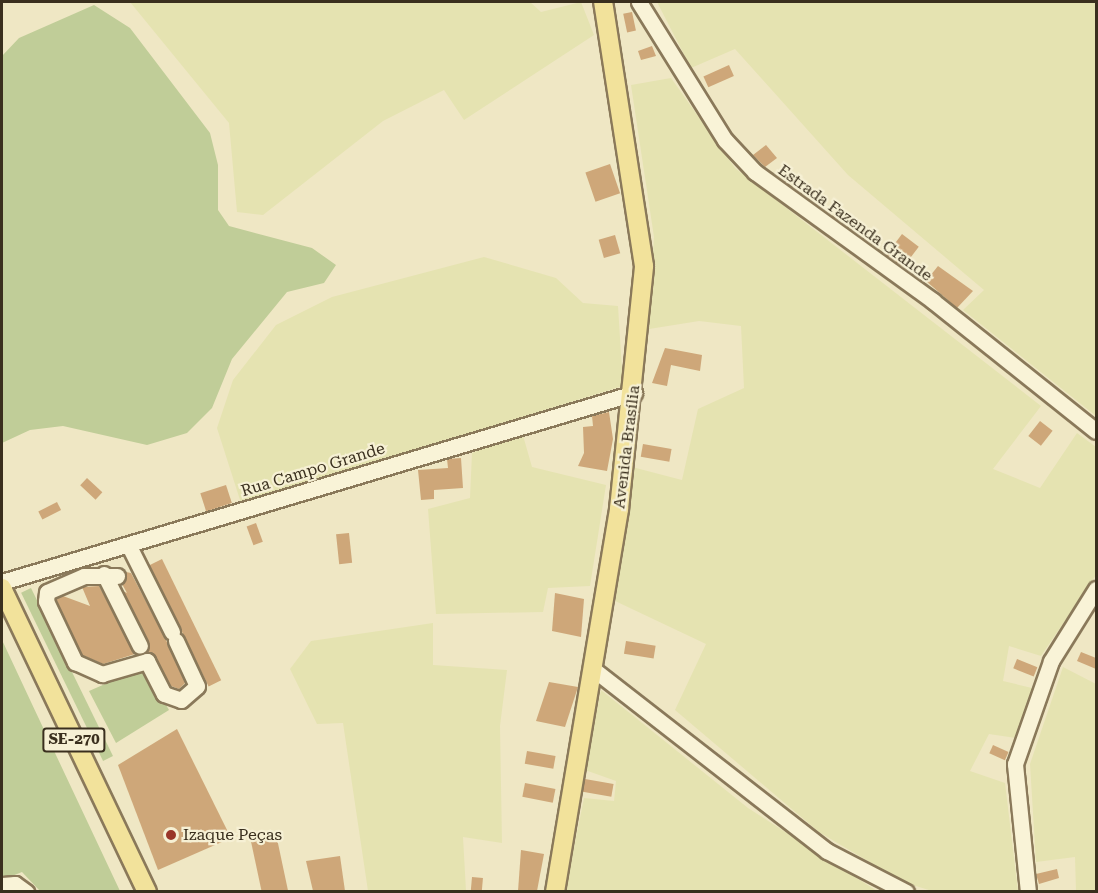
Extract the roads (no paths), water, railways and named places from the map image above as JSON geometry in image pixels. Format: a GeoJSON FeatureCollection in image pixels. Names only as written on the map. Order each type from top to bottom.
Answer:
{"type":"FeatureCollection","features":[{"type":"Feature","properties":{"kind":"main road","name":"Avenida Brasília"},"geometry":{"type":"LineString","coordinates":[[555,891],[593,669],[634,393],[643,233],[603,2]]}},
{"type":"Feature","properties":{"kind":"main road","name":"SE-270"},"geometry":{"type":"LineString","coordinates":[[2,588],[147,891]]}},
{"type":"Feature","properties":{"kind":"street","name":"Estrada Fazenda Grande"},"geometry":{"type":"LineString","coordinates":[[639,2],[725,140],[755,172],[933,301],[1096,431]]}},
{"type":"Feature","properties":{"kind":"street","name":"Rua Campo Grande"},"geometry":{"type":"LineString","coordinates":[[2,582],[125,548],[634,393]]}},
{"type":"Feature","properties":{"kind":"street"},"geometry":{"type":"LineString","coordinates":[[125,548],[131,569],[116,574],[62,583],[46,596],[75,662],[102,675],[144,654]]}},
{"type":"Feature","properties":{"kind":"street"},"geometry":{"type":"LineString","coordinates":[[116,574],[144,654],[168,698],[181,700],[195,691],[174,636],[125,548]]}},
{"type":"Feature","properties":{"kind":"street"},"geometry":{"type":"LineString","coordinates":[[1028,891],[1015,764],[1051,661],[1096,589]]}},
{"type":"Feature","properties":{"kind":"street"},"geometry":{"type":"LineString","coordinates":[[593,669],[827,851],[906,891]]}},
{"type":"Feature","properties":{"kind":"street"},"geometry":{"type":"LineString","coordinates":[[2,885],[15,884],[26,891]]}},
{"type":"Feature","properties":{"kind":"place","name":"Izaque Peças"},"geometry":{"type":"Point","coordinates":[171,835]}}]}
